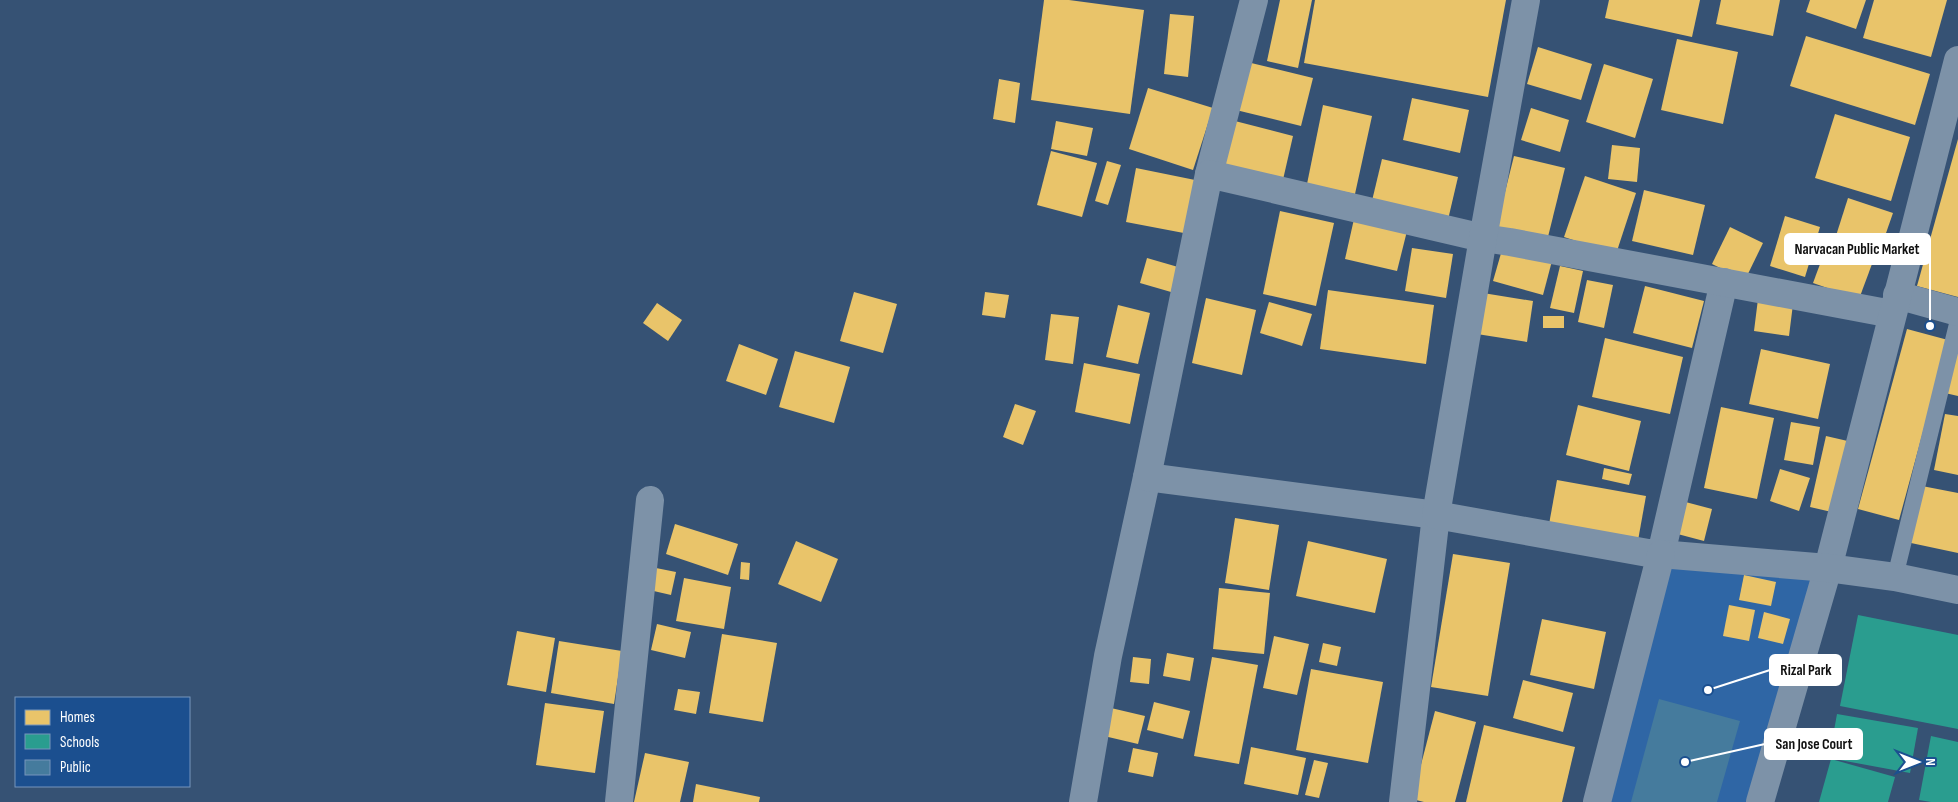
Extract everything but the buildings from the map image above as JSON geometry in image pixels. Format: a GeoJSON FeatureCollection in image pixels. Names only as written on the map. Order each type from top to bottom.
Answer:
{"type":"FeatureCollection","features":[{"type":"Feature","properties":{"kind":"street"},"geometry":{"type":"LineString","coordinates":[[1083,802],[1108,656],[1209,174],[1254,0]]}},
{"type":"Feature","properties":{"kind":"street"},"geometry":{"type":"LineString","coordinates":[[1403,802],[1436,516],[1526,0]]}},
{"type":"Feature","properties":{"kind":"street"},"geometry":{"type":"LineString","coordinates":[[1760,802],[1828,568],[1894,304],[1958,60]]}},
{"type":"Feature","properties":{"kind":"street"},"geometry":{"type":"LineString","coordinates":[[1209,174],[1483,238],[1724,282],[1958,312]]}},
{"type":"Feature","properties":{"kind":"street"},"geometry":{"type":"LineString","coordinates":[[1597,802],[1661,554],[1724,282]]}},
{"type":"Feature","properties":{"kind":"street"},"geometry":{"type":"LineString","coordinates":[[1147,477],[1436,516],[1661,554],[1828,568],[1895,577],[1958,590]]}},
{"type":"Feature","properties":{"kind":"street"},"geometry":{"type":"LineString","coordinates":[[619,802],[650,500]]}},
{"type":"Feature","properties":{"kind":"lane"},"geometry":{"type":"LineString","coordinates":[[1895,577],[1958,320]]}},
{"type":"Feature","properties":{"kind":"shaded area"},"geometry":{"type":"Polygon","coordinates":[[[1669,564],[1813,579],[1748,802],[1608,802],[1669,564]]]}},
{"type":"Feature","properties":{"kind":"place","name":"Narvacan Public Market"},"geometry":{"type":"Point","coordinates":[1930,326]}},
{"type":"Feature","properties":{"kind":"place","name":"Rizal Park"},"geometry":{"type":"Point","coordinates":[1708,690]}},
{"type":"Feature","properties":{"kind":"place","name":"San Jose Court"},"geometry":{"type":"Point","coordinates":[1685,762]}}]}
